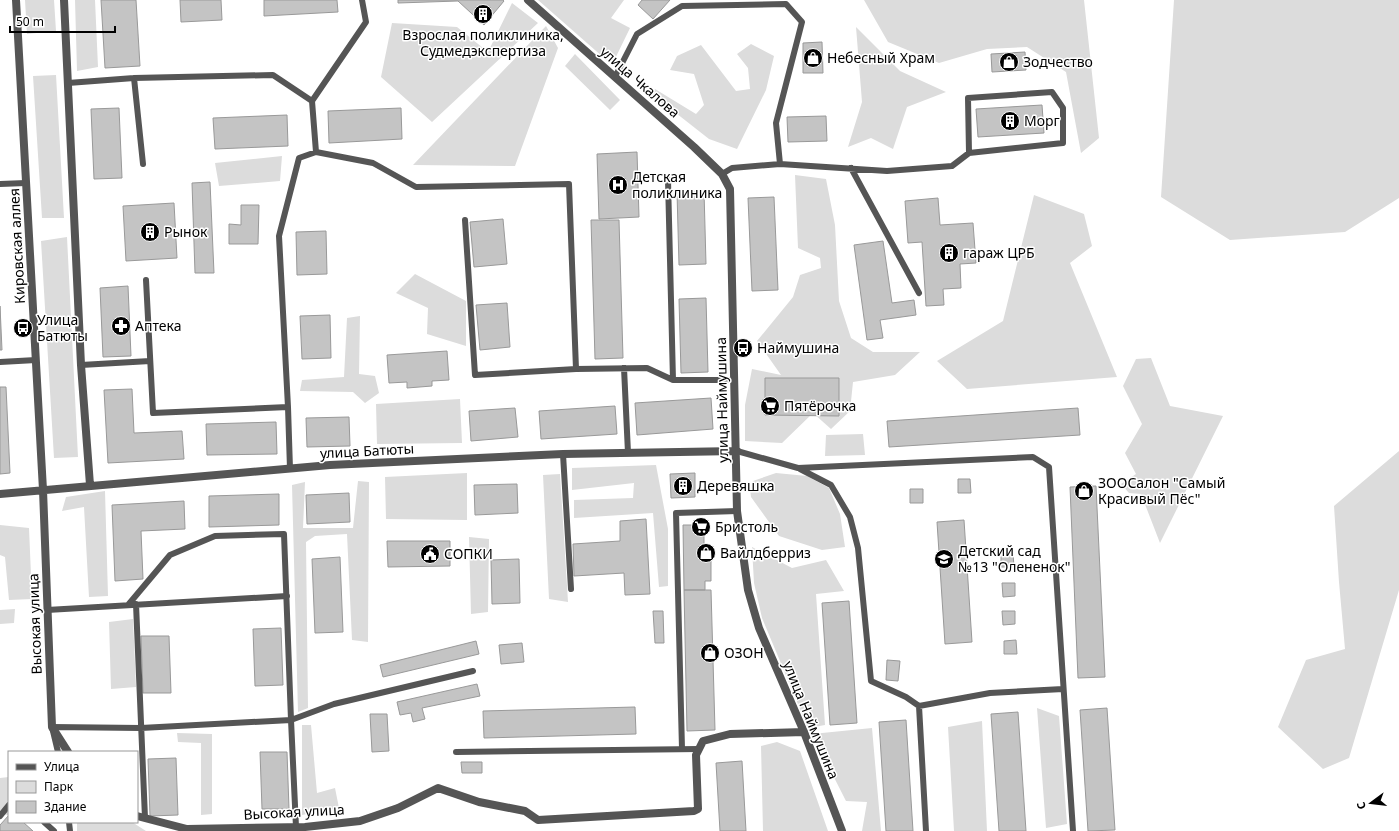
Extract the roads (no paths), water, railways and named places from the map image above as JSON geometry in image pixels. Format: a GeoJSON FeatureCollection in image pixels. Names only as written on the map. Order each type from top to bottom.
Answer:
{"type":"FeatureCollection","features":[{"type":"Feature","properties":{"kind":"street","name":"Кировская аллея"},"geometry":{"type":"LineString","coordinates":[[16,0],[43,490]]}},
{"type":"Feature","properties":{"kind":"street"},"geometry":{"type":"LineString","coordinates":[[64,0],[82,365],[90,485]]}},
{"type":"Feature","properties":{"kind":"street","name":"улица Чкалова"},"geometry":{"type":"LineString","coordinates":[[528,0],[694,147],[722,174],[730,189]]}},
{"type":"Feature","properties":{"kind":"street","name":"улица Наймушина"},"geometry":{"type":"LineString","coordinates":[[730,189],[737,451],[737,511],[748,590],[759,628],[804,732],[842,831]]}},
{"type":"Feature","properties":{"kind":"street","name":"улица Батюты"},"geometry":{"type":"LineString","coordinates":[[0,494],[330,465],[563,454],[737,451]]}},
{"type":"Feature","properties":{"kind":"street","name":"Высокая улица"},"geometry":{"type":"LineString","coordinates":[[43,490],[52,727]]}},
{"type":"Feature","properties":{"kind":"street"},"geometry":{"type":"LineString","coordinates":[[52,727],[67,751]]}},
{"type":"Feature","properties":{"kind":"street"},"geometry":{"type":"LineString","coordinates":[[699,749],[703,741],[730,734],[804,732]]}},
{"type":"Feature","properties":{"kind":"street","name":"Высокая улица"},"geometry":{"type":"LineString","coordinates":[[141,817],[187,829],[296,827],[360,821],[398,808],[438,788],[479,802],[525,812],[538,820],[694,811],[698,809],[696,754],[699,749]]}},
{"type":"Feature","properties":{"kind":"lane"},"geometry":{"type":"LineString","coordinates":[[316,152],[312,101],[366,22],[362,0]]}},
{"type":"Feature","properties":{"kind":"lane"},"geometry":{"type":"LineString","coordinates":[[615,77],[637,34],[682,6],[786,4],[802,22],[776,123],[780,164]]}},
{"type":"Feature","properties":{"kind":"lane"},"geometry":{"type":"LineString","coordinates":[[68,83],[134,78],[273,75],[312,101]]}},
{"type":"Feature","properties":{"kind":"lane"},"geometry":{"type":"LineString","coordinates":[[134,78],[142,164]]}},
{"type":"Feature","properties":{"kind":"lane"},"geometry":{"type":"LineString","coordinates":[[722,174],[732,168],[780,164],[887,171],[952,166],[969,153],[1063,143],[1063,108],[1052,92],[968,98],[969,153]]}},
{"type":"Feature","properties":{"kind":"lane"},"geometry":{"type":"LineString","coordinates":[[290,469],[279,236],[299,158],[316,152],[373,163],[416,187],[569,184],[576,369]]}},
{"type":"Feature","properties":{"kind":"lane"},"geometry":{"type":"LineString","coordinates":[[851,168],[918,292]]}},
{"type":"Feature","properties":{"kind":"lane"},"geometry":{"type":"LineString","coordinates":[[668,180],[673,380]]}},
{"type":"Feature","properties":{"kind":"lane"},"geometry":{"type":"LineString","coordinates":[[0,184],[26,183]]}},
{"type":"Feature","properties":{"kind":"lane"},"geometry":{"type":"LineString","coordinates":[[465,220],[475,375],[576,369],[647,368],[673,380],[734,380]]}},
{"type":"Feature","properties":{"kind":"lane"},"geometry":{"type":"LineString","coordinates":[[146,280],[153,413],[288,406]]}},
{"type":"Feature","properties":{"kind":"lane"},"geometry":{"type":"LineString","coordinates":[[0,362],[36,360]]}},
{"type":"Feature","properties":{"kind":"lane"},"geometry":{"type":"LineString","coordinates":[[82,365],[150,361]]}},
{"type":"Feature","properties":{"kind":"lane"},"geometry":{"type":"LineString","coordinates":[[624,368],[628,453]]}},
{"type":"Feature","properties":{"kind":"lane"},"geometry":{"type":"LineString","coordinates":[[737,451],[798,468],[831,485],[850,517],[858,548],[871,681],[906,697],[919,706],[990,694],[1063,689]]}},
{"type":"Feature","properties":{"kind":"lane"},"geometry":{"type":"LineString","coordinates":[[563,454],[571,589]]}},
{"type":"Feature","properties":{"kind":"lane"},"geometry":{"type":"LineString","coordinates":[[798,468],[1034,457],[1049,467],[1073,831]]}},
{"type":"Feature","properties":{"kind":"lane"},"geometry":{"type":"LineString","coordinates":[[682,749],[676,513],[737,511]]}},
{"type":"Feature","properties":{"kind":"lane"},"geometry":{"type":"LineString","coordinates":[[128,605],[170,555],[215,536],[284,534],[296,827]]}},
{"type":"Feature","properties":{"kind":"lane"},"geometry":{"type":"LineString","coordinates":[[47,610],[287,596]]}},
{"type":"Feature","properties":{"kind":"lane"},"geometry":{"type":"LineString","coordinates":[[136,604],[141,728],[141,817]]}},
{"type":"Feature","properties":{"kind":"lane"},"geometry":{"type":"LineString","coordinates":[[58,751],[52,727],[141,728],[291,720],[334,704],[473,672]]}},
{"type":"Feature","properties":{"kind":"lane"},"geometry":{"type":"LineString","coordinates":[[919,706],[926,831]]}},
{"type":"Feature","properties":{"kind":"lane"},"geometry":{"type":"LineString","coordinates":[[456,752],[699,749]]}},
{"type":"Feature","properties":{"kind":"lane"},"geometry":{"type":"LineString","coordinates":[[0,816],[8,806]]}},
{"type":"Feature","properties":{"kind":"lane"},"geometry":{"type":"LineString","coordinates":[[45,823],[54,831]]}},
{"type":"Feature","properties":{"kind":"place","name":"Взрослая поликлиника, Судмедэкспертиза"},"geometry":{"type":"Point","coordinates":[483,14]}},
{"type":"Feature","properties":{"kind":"place","name":"Небесный Храм"},"geometry":{"type":"Point","coordinates":[813,58]}},
{"type":"Feature","properties":{"kind":"place","name":"Зодчество"},"geometry":{"type":"Point","coordinates":[1009,62]}},
{"type":"Feature","properties":{"kind":"place","name":"Морг"},"geometry":{"type":"Point","coordinates":[1010,121]}},
{"type":"Feature","properties":{"kind":"place","name":"Детская поликлиника"},"geometry":{"type":"Point","coordinates":[618,185]}},
{"type":"Feature","properties":{"kind":"place","name":"Рынок"},"geometry":{"type":"Point","coordinates":[150,232]}},
{"type":"Feature","properties":{"kind":"place","name":"гараж ЦРБ"},"geometry":{"type":"Point","coordinates":[949,253]}},
{"type":"Feature","properties":{"kind":"place","name":"Аптека"},"geometry":{"type":"Point","coordinates":[121,326]}},
{"type":"Feature","properties":{"kind":"place","name":"Улица Батюты"},"geometry":{"type":"Point","coordinates":[23,328]}},
{"type":"Feature","properties":{"kind":"place","name":"Наймушина"},"geometry":{"type":"Point","coordinates":[743,348]}},
{"type":"Feature","properties":{"kind":"place","name":"Пятёрочка"},"geometry":{"type":"Point","coordinates":[770,406]}},
{"type":"Feature","properties":{"kind":"place","name":"Деревяшка"},"geometry":{"type":"Point","coordinates":[683,486]}},
{"type":"Feature","properties":{"kind":"place","name":"ЗООСалон \"Самый Красивый Пёс\""},"geometry":{"type":"Point","coordinates":[1084,491]}},
{"type":"Feature","properties":{"kind":"place","name":"Бристоль"},"geometry":{"type":"Point","coordinates":[701,527]}},
{"type":"Feature","properties":{"kind":"place","name":"Вайлдберриз"},"geometry":{"type":"Point","coordinates":[706,553]}},
{"type":"Feature","properties":{"kind":"place","name":"СОПКИ"},"geometry":{"type":"Point","coordinates":[430,554]}},
{"type":"Feature","properties":{"kind":"place","name":"Детский сад №13 \"Олененок\""},"geometry":{"type":"Point","coordinates":[944,559]}},
{"type":"Feature","properties":{"kind":"place","name":"ОЗОН"},"geometry":{"type":"Point","coordinates":[710,653]}}]}
